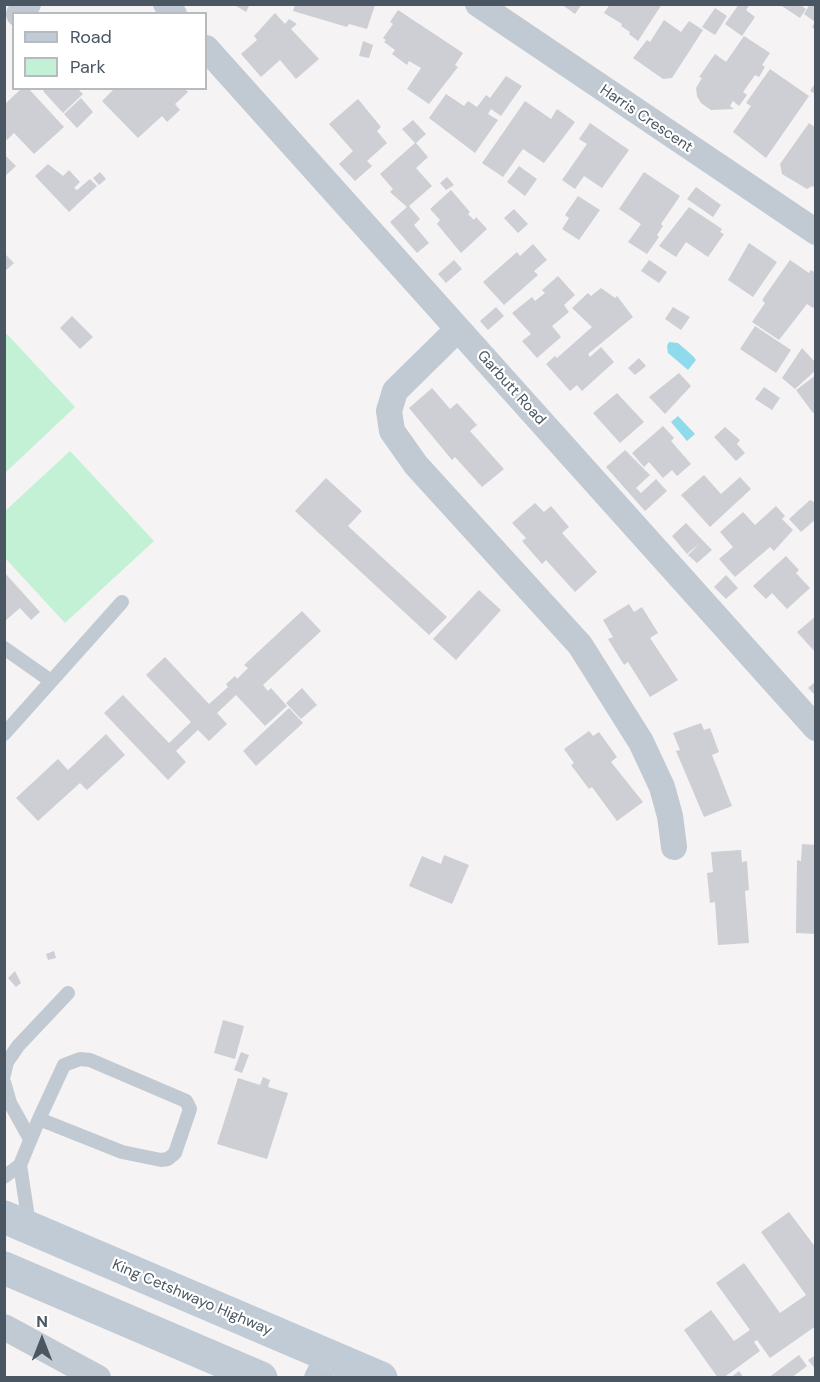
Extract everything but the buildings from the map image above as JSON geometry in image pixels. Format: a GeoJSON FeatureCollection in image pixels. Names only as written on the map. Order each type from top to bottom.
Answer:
{"type":"FeatureCollection","features":[{"type":"Feature","properties":{"kind":"main road","name":"King Cetshwayo Highway"},"geometry":{"type":"LineString","coordinates":[[17,1222],[322,1366],[381,1377]]}},
{"type":"Feature","properties":{"kind":"main road"},"geometry":{"type":"LineString","coordinates":[[4,1268],[261,1377]]}},
{"type":"Feature","properties":{"kind":"street","name":"Harris Crescent"},"geometry":{"type":"LineString","coordinates":[[478,4],[816,232]]}},
{"type":"Feature","properties":{"kind":"street","name":"Garbutt Road"},"geometry":{"type":"LineString","coordinates":[[207,49],[816,728]]}},
{"type":"Feature","properties":{"kind":"street"},"geometry":{"type":"LineString","coordinates":[[458,329],[395,392],[389,411],[392,431],[416,465],[580,645],[640,742],[662,787],[670,816],[674,847]]}},
{"type":"Feature","properties":{"kind":"street"},"geometry":{"type":"LineString","coordinates":[[4,1328],[98,1377]]}},
{"type":"Feature","properties":{"kind":"lane"},"geometry":{"type":"LineString","coordinates":[[4,734],[122,602]]}},
{"type":"Feature","properties":{"kind":"lane"},"geometry":{"type":"LineString","coordinates":[[4,648],[51,681]]}},
{"type":"Feature","properties":{"kind":"lane"},"geometry":{"type":"LineString","coordinates":[[4,1075],[7,1062],[18,1046],[68,993]]}},
{"type":"Feature","properties":{"kind":"lane"},"geometry":{"type":"LineString","coordinates":[[17,1222],[20,1166],[30,1139],[39,1119],[64,1065],[80,1059],[90,1060],[186,1101],[190,1109],[175,1154],[168,1159],[161,1160],[122,1152],[39,1119]]}},
{"type":"Feature","properties":{"kind":"lane"},"geometry":{"type":"LineString","coordinates":[[4,1082],[10,1103],[30,1139]]}},
{"type":"Feature","properties":{"kind":"lane"},"geometry":{"type":"LineString","coordinates":[[4,1177],[20,1166]]}},
{"type":"Feature","properties":{"kind":"green space"},"geometry":{"type":"Polygon","coordinates":[[[5,332],[75,407],[5,473],[5,332]]]}},
{"type":"Feature","properties":{"kind":"green space"},"geometry":{"type":"Polygon","coordinates":[[[70,451],[154,541],[65,623],[5,558],[4,512],[70,451]]]}},
{"type":"Feature","properties":{"kind":"water"},"geometry":{"type":"Polygon","coordinates":[[[669,342],[678,343],[696,360],[688,370],[668,353],[669,342]]]}},
{"type":"Feature","properties":{"kind":"water"},"geometry":{"type":"Polygon","coordinates":[[[678,416],[695,434],[687,441],[671,422],[678,416]]]}}]}
